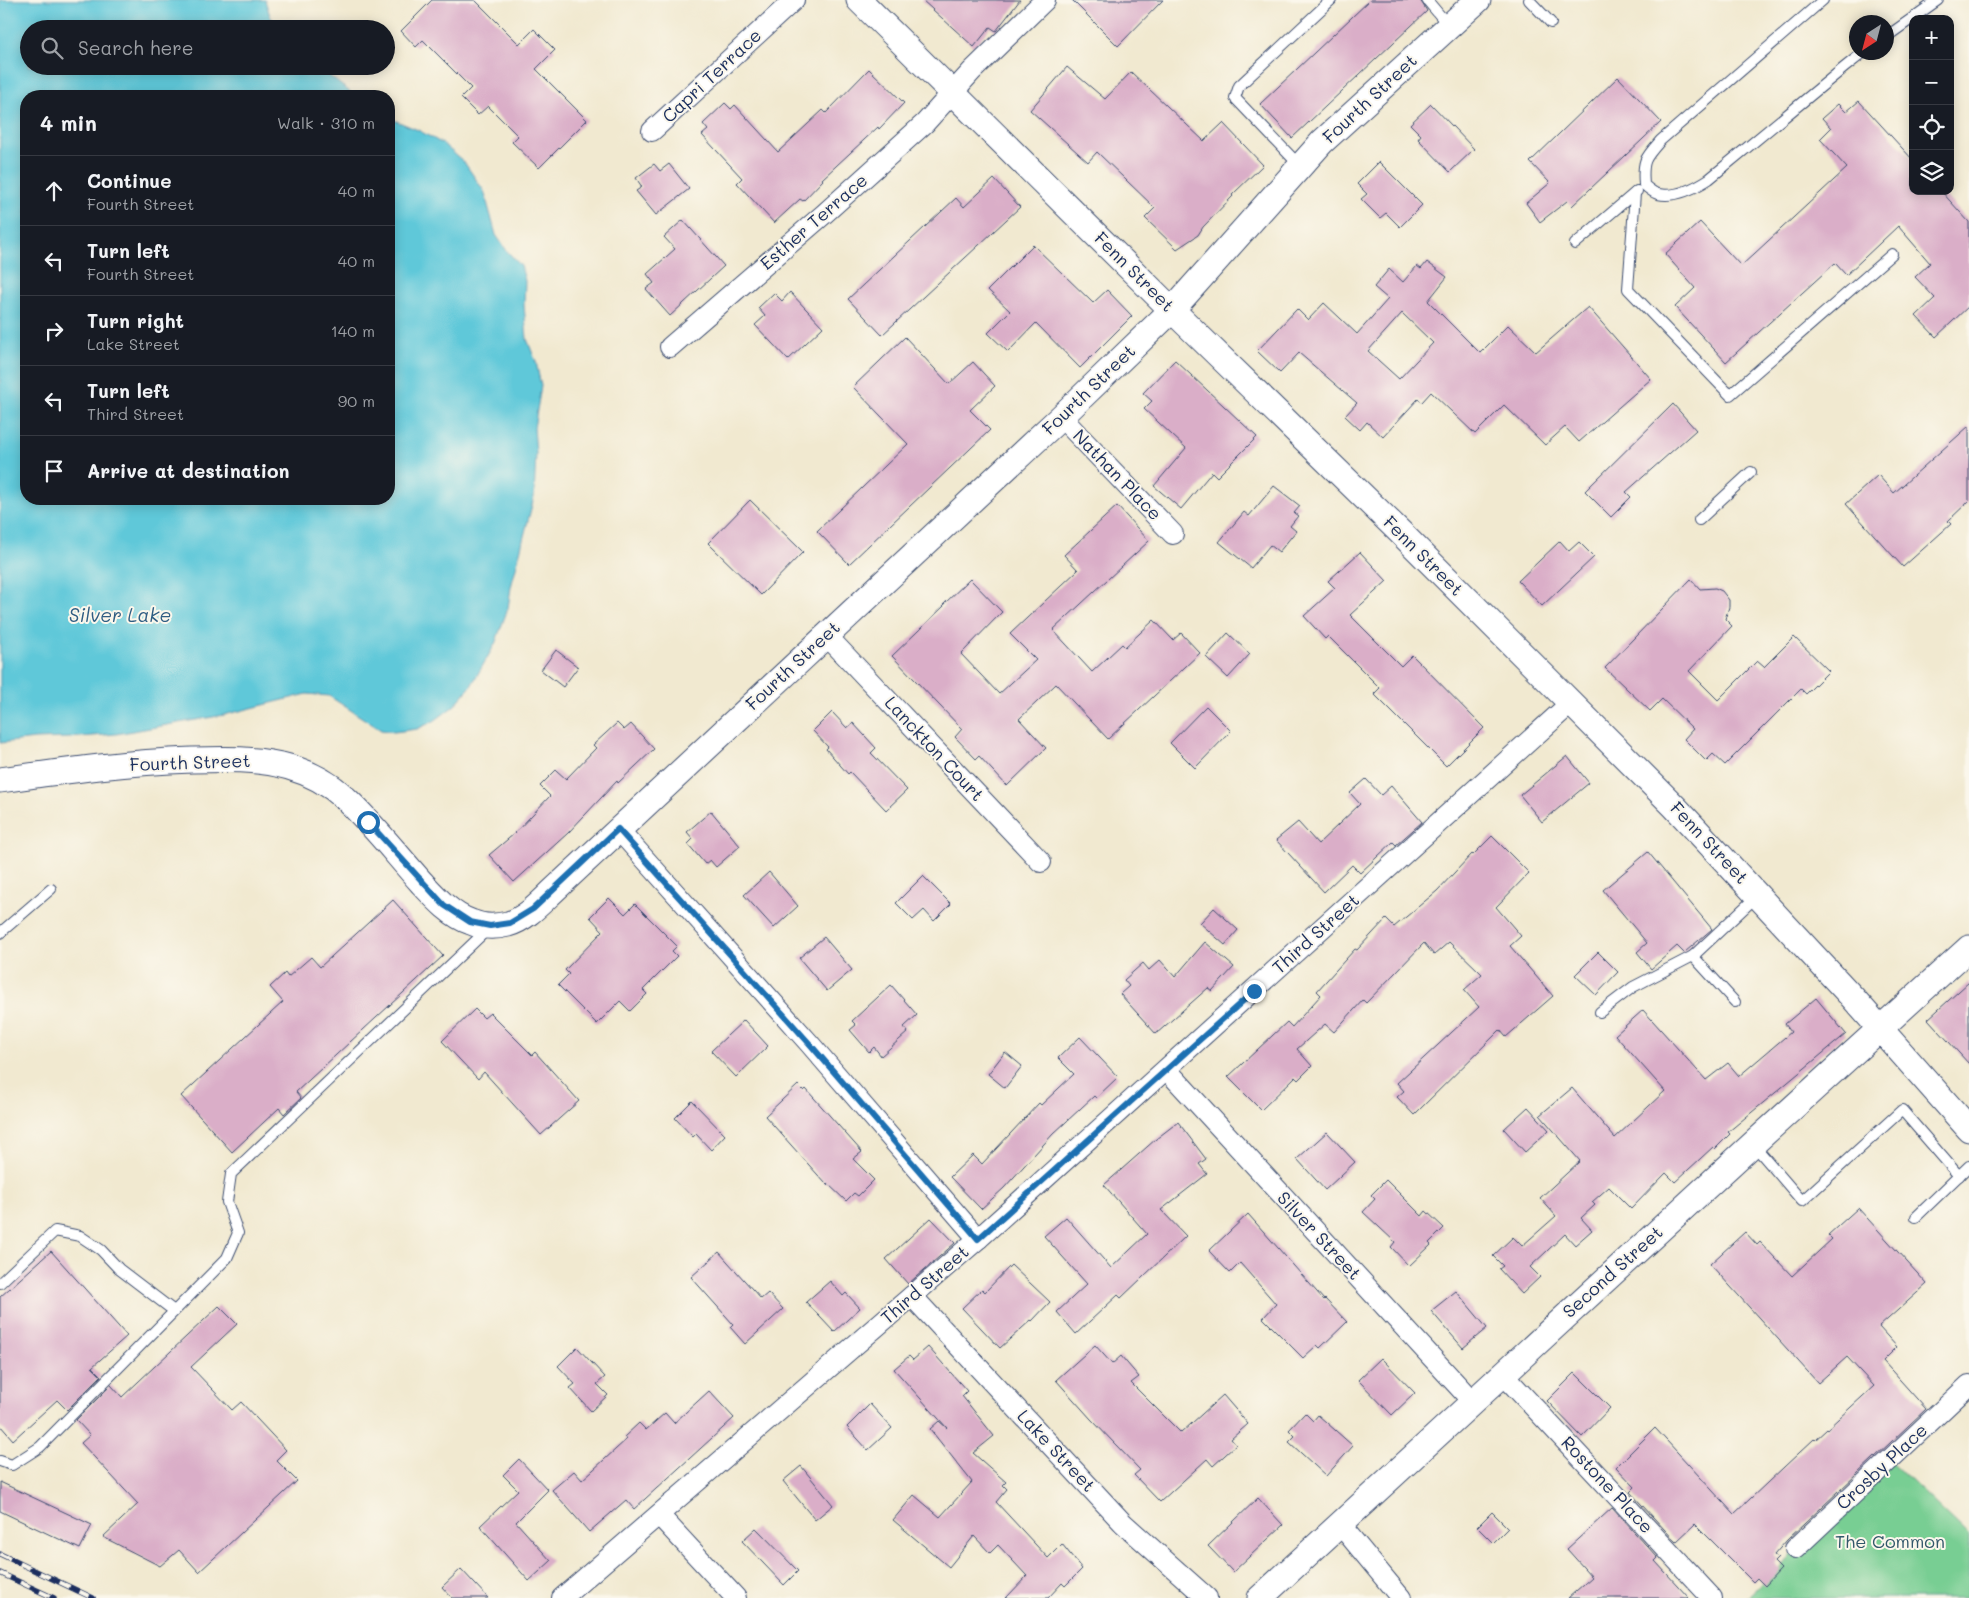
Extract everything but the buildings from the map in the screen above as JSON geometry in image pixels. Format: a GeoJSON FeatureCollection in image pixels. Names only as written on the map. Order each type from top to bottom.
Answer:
{"type":"FeatureCollection","features":[{"type":"Feature","properties":{"kind":"street","name":"Capri Terrace"},"geometry":{"type":"LineString","coordinates":[[652,131],[794,0]]}},
{"type":"Feature","properties":{"kind":"street","name":"Fenn Street"},"geometry":{"type":"LineString","coordinates":[[859,0],[1172,310],[1400,532],[1694,826],[1880,1028],[1969,1130]]}},
{"type":"Feature","properties":{"kind":"street","name":"Esther Terrace"},"geometry":{"type":"LineString","coordinates":[[670,347],[817,220],[918,129],[972,71],[1045,0]]}},
{"type":"Feature","properties":{"kind":"street","name":"Fourth Street"},"geometry":{"type":"LineString","coordinates":[[0,780],[182,760],[255,760],[294,768],[326,783],[346,799],[450,910],[470,922],[490,926],[510,923],[533,909],[1061,417],[1172,310],[1322,142],[1448,25],[1478,0]]}},
{"type":"Feature","properties":{"kind":"street","name":"Nathan Place"},"geometry":{"type":"LineString","coordinates":[[1061,417],[1173,534]]}},
{"type":"Feature","properties":{"kind":"street","name":"Lanckton Court"},"geometry":{"type":"LineString","coordinates":[[826,635],[1041,862]]}},
{"type":"Feature","properties":{"kind":"street","name":"Third Street"},"geometry":{"type":"LineString","coordinates":[[562,1598],[978,1239],[1571,703]]}},
{"type":"Feature","properties":{"kind":"street"},"geometry":{"type":"LineString","coordinates":[[618,829],[809,1043],[978,1239]]}},
{"type":"Feature","properties":{"kind":"street","name":"Second Street"},"geometry":{"type":"LineString","coordinates":[[1260,1598],[1502,1373],[1969,948]]}},
{"type":"Feature","properties":{"kind":"street","name":"Silver Street"},"geometry":{"type":"LineString","coordinates":[[1166,1070],[1472,1401]]}},
{"type":"Feature","properties":{"kind":"street","name":"Lake Street"},"geometry":{"type":"LineString","coordinates":[[912,1296],[1123,1523],[1207,1598]]}},
{"type":"Feature","properties":{"kind":"street","name":"Rostone Place"},"geometry":{"type":"LineString","coordinates":[[1502,1373],[1712,1598]]}},
{"type":"Feature","properties":{"kind":"street","name":"Crosby Place"},"geometry":{"type":"LineString","coordinates":[[1795,1549],[1969,1385]]}},
{"type":"Feature","properties":{"kind":"street"},"geometry":{"type":"LineString","coordinates":[[659,1515],[736,1598]]}},
{"type":"Feature","properties":{"kind":"street"},"geometry":{"type":"LineString","coordinates":[[1340,1523],[1401,1598]]}},
{"type":"Feature","properties":{"kind":"lane"},"geometry":{"type":"LineString","coordinates":[[1300,166],[1235,98],[1239,86],[1331,0]]}},
{"type":"Feature","properties":{"kind":"lane"},"geometry":{"type":"LineString","coordinates":[[1427,0],[1448,25]]}},
{"type":"Feature","properties":{"kind":"lane"},"geometry":{"type":"LineString","coordinates":[[1529,0],[1551,23]]}},
{"type":"Feature","properties":{"kind":"lane"},"geometry":{"type":"LineString","coordinates":[[1644,185],[1643,165],[1661,140],[1823,0]]}},
{"type":"Feature","properties":{"kind":"lane"},"geometry":{"type":"LineString","coordinates":[[1894,31],[1938,0]]}},
{"type":"Feature","properties":{"kind":"lane"},"geometry":{"type":"LineString","coordinates":[[1644,185],[1657,194],[1674,194],[1693,189],[1709,179],[1853,60]]}},
{"type":"Feature","properties":{"kind":"lane"},"geometry":{"type":"LineString","coordinates":[[1575,244],[1644,185]]}},
{"type":"Feature","properties":{"kind":"lane"},"geometry":{"type":"LineString","coordinates":[[1635,193],[1628,289],[1730,395],[1892,254]]}},
{"type":"Feature","properties":{"kind":"lane"},"geometry":{"type":"LineString","coordinates":[[1699,520],[1751,472]]}},
{"type":"Feature","properties":{"kind":"lane"},"geometry":{"type":"LineString","coordinates":[[0,933],[51,888]]}},
{"type":"Feature","properties":{"kind":"lane"},"geometry":{"type":"LineString","coordinates":[[1600,1012],[1633,987],[1694,956],[1758,895]]}},
{"type":"Feature","properties":{"kind":"lane"},"geometry":{"type":"LineString","coordinates":[[0,1461],[12,1465],[40,1447],[227,1258],[238,1233],[227,1202],[232,1174],[490,926]]}},
{"type":"Feature","properties":{"kind":"lane"},"geometry":{"type":"LineString","coordinates":[[1694,956],[1735,1002]]}},
{"type":"Feature","properties":{"kind":"lane"},"geometry":{"type":"LineString","coordinates":[[1753,1144],[1802,1201],[1902,1110],[1959,1176]]}},
{"type":"Feature","properties":{"kind":"lane"},"geometry":{"type":"LineString","coordinates":[[1916,1217],[1969,1166]]}},
{"type":"Feature","properties":{"kind":"lane"},"geometry":{"type":"LineString","coordinates":[[0,1283],[55,1231],[80,1236],[101,1250],[119,1269],[174,1311]]}},
{"type":"Feature","properties":{"kind":"green space","name":"The Common"},"geometry":{"type":"Polygon","coordinates":[[[1892,1462],[1969,1536],[1969,1598],[1746,1598],[1892,1462]]]}},
{"type":"Feature","properties":{"kind":"water","name":"Silver Lake"},"geometry":{"type":"Polygon","coordinates":[[[0,0],[265,0],[273,20],[20,20],[20,75],[328,75],[347,90],[20,90],[20,505],[395,505],[395,120],[418,130],[443,144],[464,162],[484,191],[496,235],[521,266],[525,281],[524,305],[527,339],[536,362],[541,386],[534,428],[536,453],[534,497],[511,587],[508,608],[495,644],[471,686],[454,706],[434,721],[417,729],[394,732],[381,730],[329,696],[307,694],[224,715],[116,734],[0,743],[0,0]]]}},
{"type":"Feature","properties":{"kind":"railway"},"geometry":{"type":"LineString","coordinates":[[0,1554],[93,1598]]}},
{"type":"Feature","properties":{"kind":"railway"},"geometry":{"type":"LineString","coordinates":[[0,1573],[54,1598]]}},
{"type":"Feature","properties":{"kind":"route"},"geometry":{"type":"LineString","coordinates":[[368,822],[444,905],[470,922],[490,926],[501,926],[510,923],[533,909],[618,829],[809,1043],[978,1239],[1254,991]]}}]}
